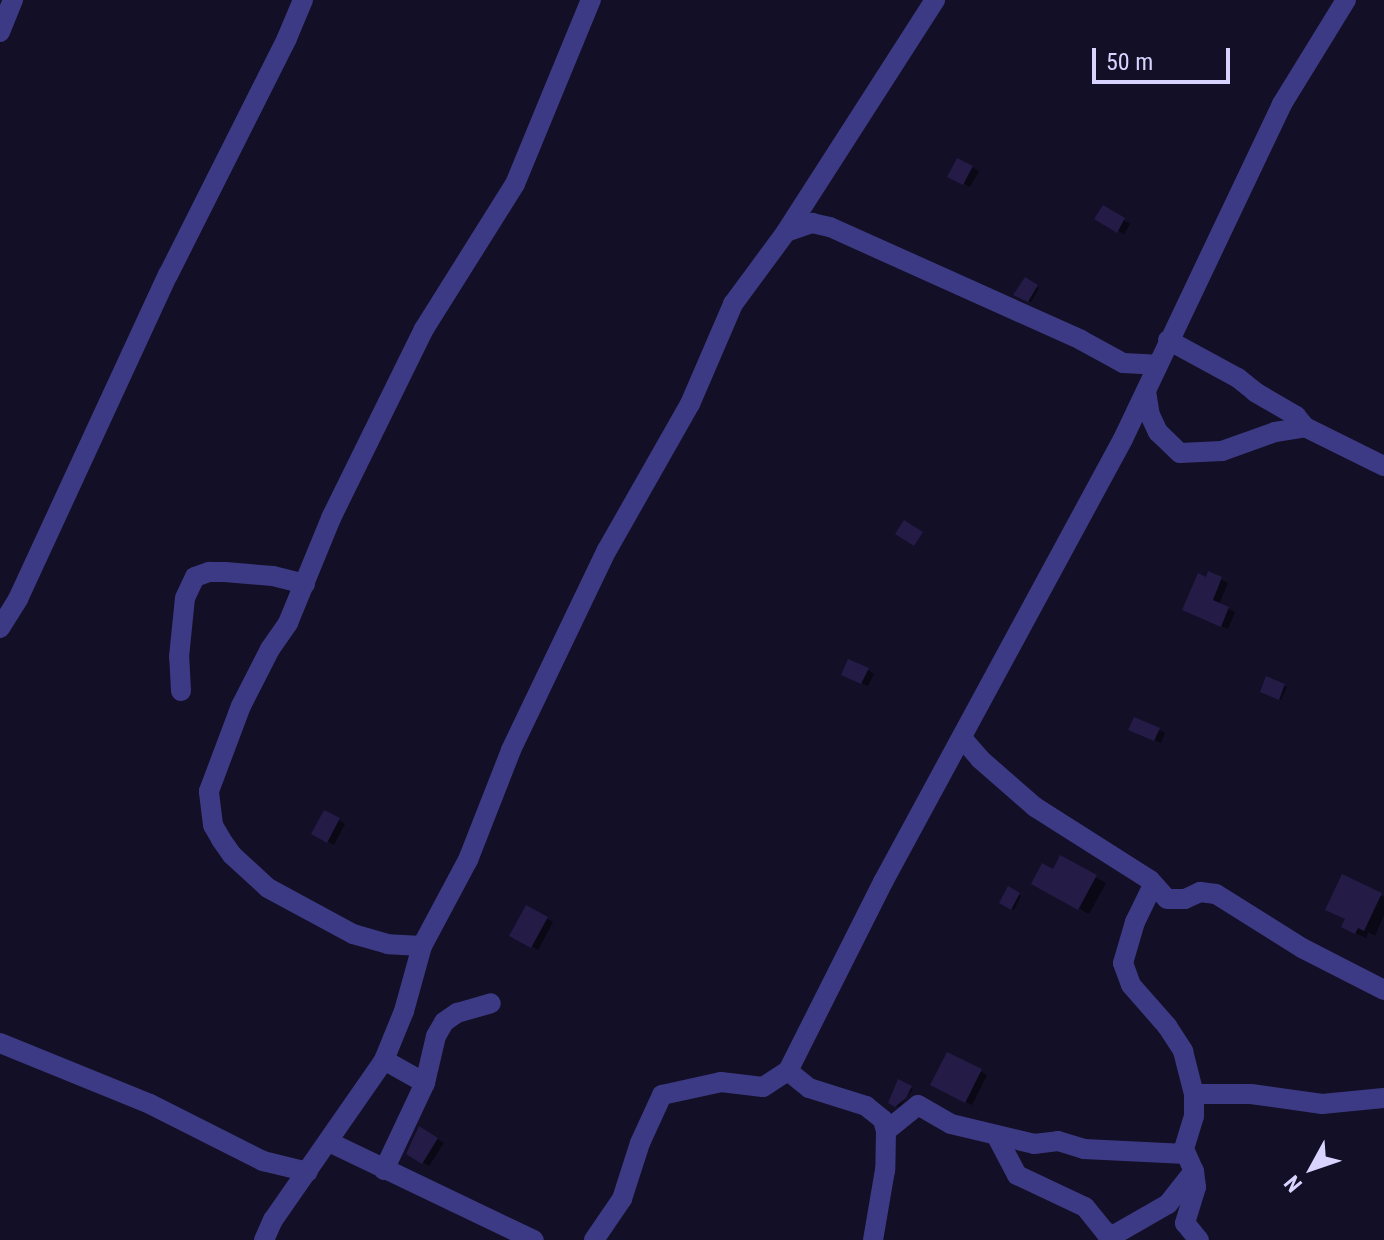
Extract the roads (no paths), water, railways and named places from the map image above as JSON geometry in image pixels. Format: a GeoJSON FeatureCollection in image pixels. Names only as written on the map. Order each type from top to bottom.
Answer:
{"type":"FeatureCollection","features":[{"type":"Feature","properties":{"kind":"street"},"geometry":{"type":"LineString","coordinates":[[0,32],[13,0]]}},
{"type":"Feature","properties":{"kind":"street"},"geometry":{"type":"LineString","coordinates":[[0,628],[18,599],[168,275],[303,0]]}},
{"type":"Feature","properties":{"kind":"street"},"geometry":{"type":"LineString","coordinates":[[422,946],[370,940],[304,909],[251,874],[232,855],[213,825],[209,791],[225,742],[305,584],[345,489],[355,476],[424,329],[515,184],[591,0]]}},
{"type":"Feature","properties":{"kind":"street"},"geometry":{"type":"LineString","coordinates":[[264,1240],[273,1220],[384,1060],[404,1011],[422,946],[468,860],[511,750],[607,550],[690,404],[733,304],[851,135],[935,0]]}},
{"type":"Feature","properties":{"kind":"street"},"geometry":{"type":"LineString","coordinates":[[594,1240],[622,1199],[640,1143],[662,1095],[721,1082],[763,1087],[788,1071],[883,882],[1146,391],[1282,104],[1346,0]]}},
{"type":"Feature","properties":{"kind":"street"},"geometry":{"type":"LineString","coordinates":[[806,198],[818,224]]}},
{"type":"Feature","properties":{"kind":"street"},"geometry":{"type":"LineString","coordinates":[[786,232],[818,224],[1072,336],[1123,363],[1157,365]]}},
{"type":"Feature","properties":{"kind":"street"},"geometry":{"type":"LineString","coordinates":[[1168,340],[1238,378],[1296,416],[1305,427],[1384,466]]}},
{"type":"Feature","properties":{"kind":"street"},"geometry":{"type":"LineString","coordinates":[[1146,391],[1150,415],[1158,432],[1180,453],[1222,451],[1275,432],[1305,427]]}},
{"type":"Feature","properties":{"kind":"street"},"geometry":{"type":"LineString","coordinates":[[181,691],[179,657],[185,598],[195,577],[209,572],[225,572],[273,576],[305,584]]}},
{"type":"Feature","properties":{"kind":"street"},"geometry":{"type":"LineString","coordinates":[[962,738],[980,759],[1035,807],[1137,871],[1160,895],[1176,901],[1200,892],[1216,894],[1302,948],[1384,990]]}},
{"type":"Feature","properties":{"kind":"street"},"geometry":{"type":"LineString","coordinates":[[1153,885],[1135,922],[1123,963],[1131,985],[1167,1026],[1183,1051],[1196,1105],[1185,1142],[1194,1201],[1180,1232],[1199,1240]]}},
{"type":"Feature","properties":{"kind":"street"},"geometry":{"type":"LineString","coordinates":[[384,1170],[425,1083],[436,1036],[444,1022],[457,1013],[491,1003]]}},
{"type":"Feature","properties":{"kind":"street"},"geometry":{"type":"LineString","coordinates":[[0,1043],[150,1104],[263,1161],[308,1172]]}},
{"type":"Feature","properties":{"kind":"street"},"geometry":{"type":"LineString","coordinates":[[384,1060],[425,1083]]}},
{"type":"Feature","properties":{"kind":"street"},"geometry":{"type":"LineString","coordinates":[[788,1071],[809,1088],[877,1112],[886,1131],[885,1170],[873,1240]]}},
{"type":"Feature","properties":{"kind":"street"},"geometry":{"type":"LineString","coordinates":[[1194,1094],[1251,1094],[1337,1104],[1384,1098]]}},
{"type":"Feature","properties":{"kind":"street"},"geometry":{"type":"LineString","coordinates":[[886,1131],[918,1105],[951,1124],[1034,1144],[1058,1141],[1084,1149],[1190,1163]]}},
{"type":"Feature","properties":{"kind":"street"},"geometry":{"type":"LineString","coordinates":[[996,1135],[1017,1175],[1085,1207],[1105,1232],[1114,1235],[1168,1204],[1190,1163]]}},
{"type":"Feature","properties":{"kind":"street"},"geometry":{"type":"LineString","coordinates":[[329,1142],[534,1240]]}}]}
